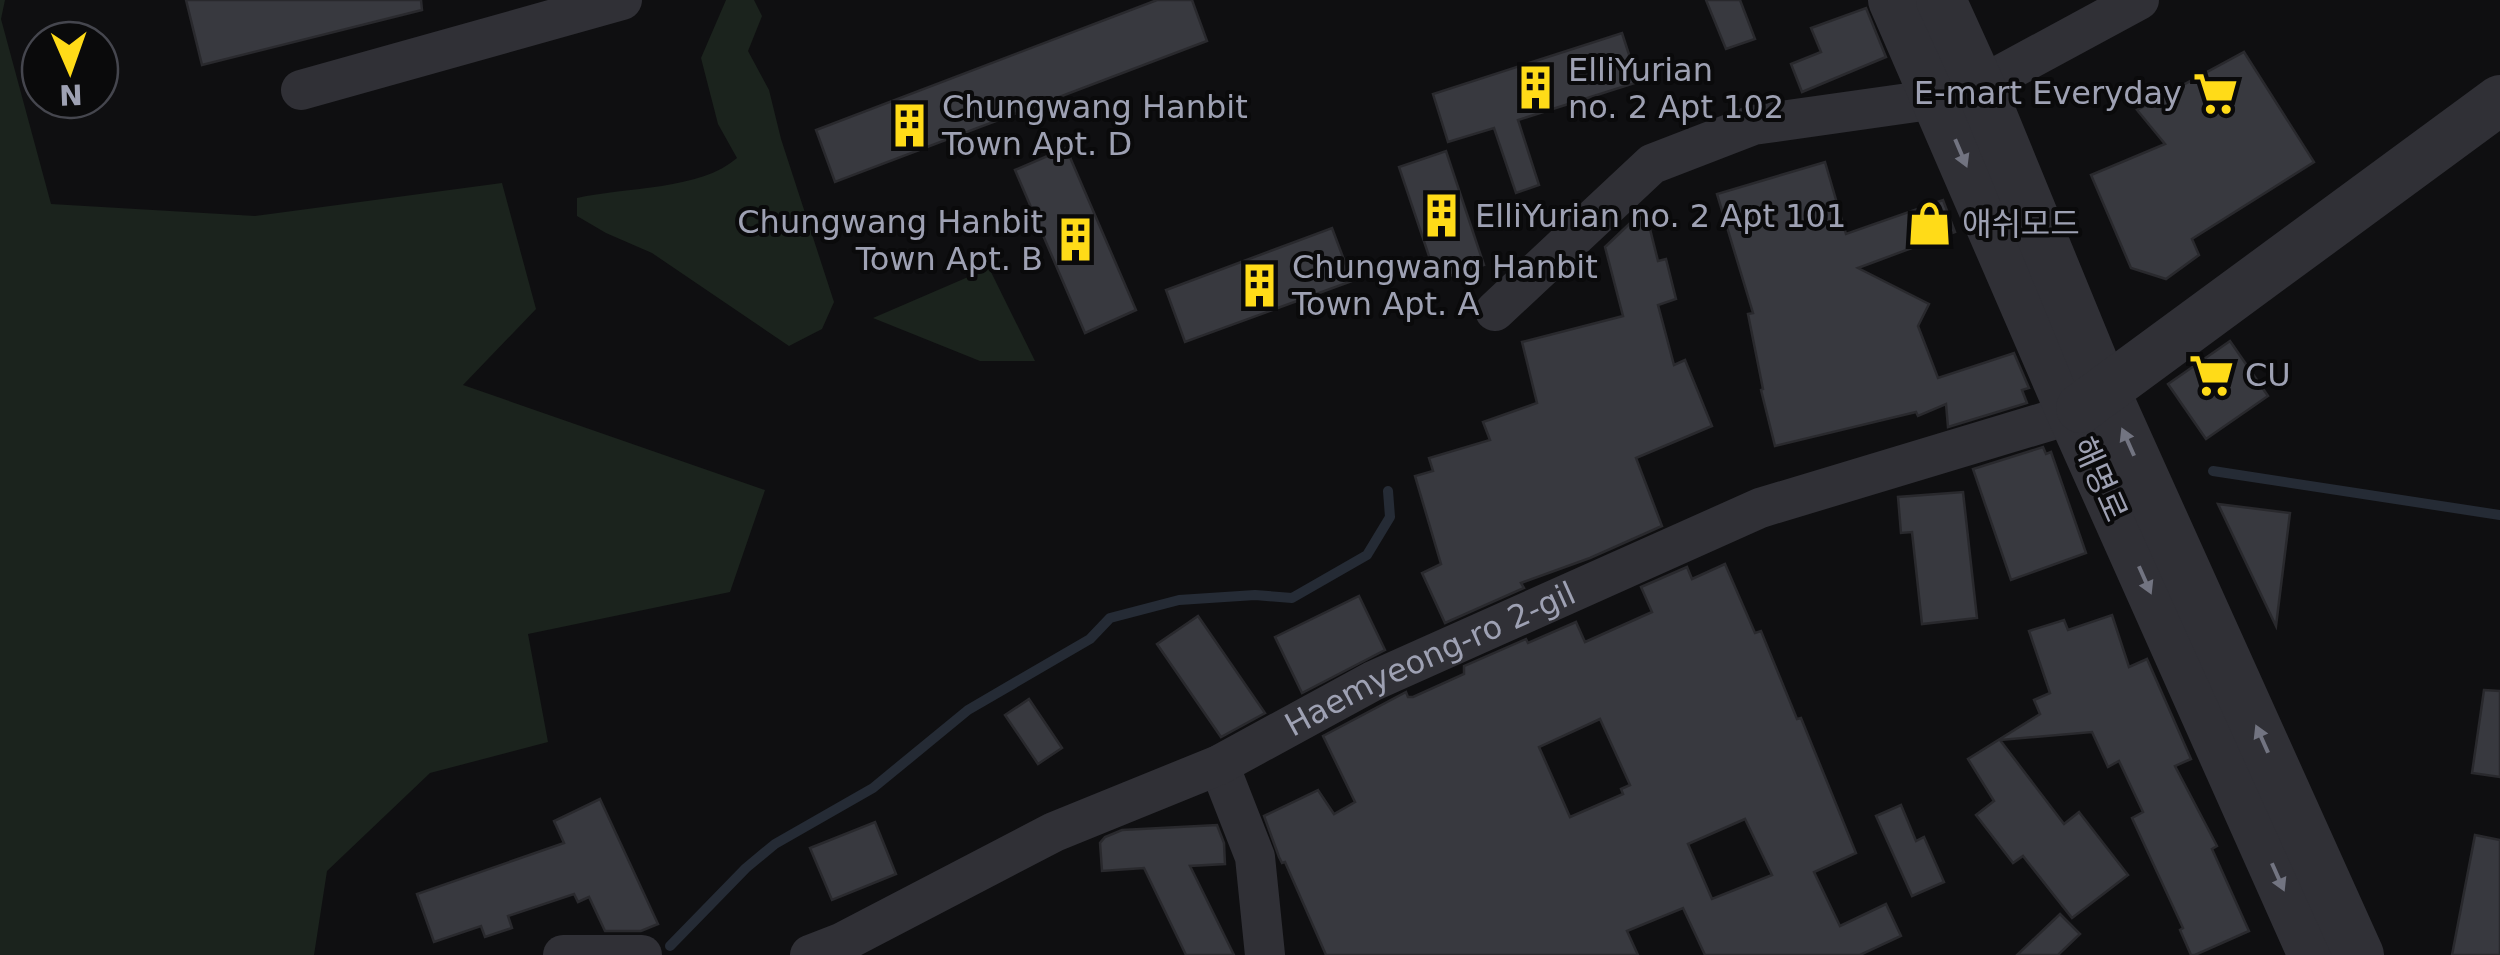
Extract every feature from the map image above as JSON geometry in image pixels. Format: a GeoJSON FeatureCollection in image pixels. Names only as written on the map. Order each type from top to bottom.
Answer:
{"type":"FeatureCollection","features":[{"type":"Feature","properties":{"kind":"street"},"geometry":{"type":"LineString","coordinates":[[300,90],[622,0]]}},
{"type":"Feature","properties":{"kind":"street","name":"해명로"},"geometry":{"type":"LineString","coordinates":[[1893,0],[1959,92]]}},
{"type":"Feature","properties":{"kind":"street","name":"해명로"},"geometry":{"type":"LineString","coordinates":[[1941,0],[1959,92],[2313,955]]}},
{"type":"Feature","properties":{"kind":"street"},"geometry":{"type":"LineString","coordinates":[[1495,312],[1652,164],[1753,125],[1959,92],[2139,0]]}},
{"type":"Feature","properties":{"kind":"street"},"geometry":{"type":"LineString","coordinates":[[2088,402],[2500,100]]}},
{"type":"Feature","properties":{"kind":"street","name":"해명로"},"geometry":{"type":"LineString","coordinates":[[2088,402],[2359,955]]}},
{"type":"Feature","properties":{"kind":"street","name":"Haemyeong-ro 2-gil"},"geometry":{"type":"LineString","coordinates":[[810,955],[1054,832],[1220,765],[1373,681],[1760,508],[2088,402]]}},
{"type":"Feature","properties":{"kind":"street"},"geometry":{"type":"LineString","coordinates":[[1220,765],[1255,858],[1265,955]]}},
{"type":"Feature","properties":{"kind":"street"},"geometry":{"type":"LineString","coordinates":[[563,955],[642,955]]}},
{"type":"Feature","properties":{"kind":"shaded area"},"geometry":{"type":"Polygon","coordinates":[[[0,0],[5,0],[1,19],[20,89],[20,120],[28,120],[51,204],[255,216],[502,183],[536,309],[463,385],[765,490],[730,592],[528,634],[548,742],[430,773],[327,871],[314,955],[0,955],[0,0]]]}},
{"type":"Feature","properties":{"kind":"shaded area"},"geometry":{"type":"Polygon","coordinates":[[[726,0],[754,0],[762,16],[748,51],[769,90],[834,302],[822,329],[789,346],[652,253],[577,216],[577,198],[683,182],[722,168],[737,158],[718,124],[701,58],[726,0]]]}},
{"type":"Feature","properties":{"kind":"shaded area"},"geometry":{"type":"Polygon","coordinates":[[[989,268],[1035,361],[980,361],[873,318],[989,268]]]}},
{"type":"Feature","properties":{"kind":"building"},"geometry":{"type":"Polygon","coordinates":[[[186,0],[421,0],[422,10],[202,65],[186,0]]]}},
{"type":"Feature","properties":{"kind":"building"},"geometry":{"type":"Polygon","coordinates":[[[1157,0],[1192,0],[1207,41],[835,182],[816,130],[1157,0]]]}},
{"type":"Feature","properties":{"kind":"building"},"geometry":{"type":"Polygon","coordinates":[[[1706,0],[1740,0],[1755,39],[1726,49],[1706,0]]]}},
{"type":"Feature","properties":{"kind":"building"},"geometry":{"type":"Polygon","coordinates":[[[1866,8],[1886,57],[1802,92],[1791,64],[1821,52],[1811,28],[1866,8]]]}},
{"type":"Feature","properties":{"kind":"building","name":"ElliYurian no. 2 Apt 102"},"geometry":{"type":"Polygon","coordinates":[[[1622,33],[1638,82],[1518,120],[1539,185],[1516,193],[1494,128],[1448,142],[1433,94],[1622,33]]]}},
{"type":"Feature","properties":{"kind":"building"},"geometry":{"type":"Polygon","coordinates":[[[2244,52],[2314,162],[2192,239],[2199,255],[2166,279],[2131,268],[2091,175],[2165,144],[2137,110],[2244,52]]]}},
{"type":"Feature","properties":{"kind":"building","name":"Chungwang Hanbit Town Apt. B"},"geometry":{"type":"Polygon","coordinates":[[[1066,148],[1136,310],[1085,333],[1015,170],[1066,148]]]}},
{"type":"Feature","properties":{"kind":"building","name":"ElliYurian no. 2 Apt 101"},"geometry":{"type":"Polygon","coordinates":[[[1446,151],[1484,265],[1437,280],[1399,167],[1446,151]]]}},
{"type":"Feature","properties":{"kind":"building"},"geometry":{"type":"Polygon","coordinates":[[[1825,162],[1846,234],[1943,200],[1955,232],[1858,268],[1929,304],[1918,326],[1938,378],[2014,353],[2029,388],[2022,390],[2027,403],[1948,427],[1946,404],[1918,416],[1916,412],[1775,446],[1748,314],[1753,313],[1717,194],[1825,162]]]}},
{"type":"Feature","properties":{"kind":"building"},"geometry":{"type":"Polygon","coordinates":[[[1645,209],[1658,261],[1666,259],[1676,299],[1658,305],[1674,365],[1685,360],[1712,426],[1636,458],[1662,526],[1521,583],[1524,588],[1445,623],[1422,573],[1441,564],[1415,476],[1433,471],[1429,458],[1490,440],[1483,422],[1537,403],[1522,342],[1623,316],[1605,247],[1645,209]]]}},
{"type":"Feature","properties":{"kind":"building","name":"Chungwang Hanbit Town Apt. A"},"geometry":{"type":"Polygon","coordinates":[[[1332,228],[1352,281],[1185,342],[1166,290],[1332,228]]]}},
{"type":"Feature","properties":{"kind":"building"},"geometry":{"type":"Polygon","coordinates":[[[2230,341],[2268,396],[2206,439],[2168,384],[2230,341]]]}},
{"type":"Feature","properties":{"kind":"building"},"geometry":{"type":"Polygon","coordinates":[[[2043,447],[2046,454],[2051,452],[2086,553],[2011,580],[1973,469],[2043,447]]]}},
{"type":"Feature","properties":{"kind":"building"},"geometry":{"type":"Polygon","coordinates":[[[1963,492],[1977,618],[1922,624],[1912,532],[1901,533],[1898,497],[1963,492]]]}},
{"type":"Feature","properties":{"kind":"building"},"geometry":{"type":"Polygon","coordinates":[[[2218,504],[2290,513],[2276,626],[2218,504]]]}},
{"type":"Feature","properties":{"kind":"building"},"geometry":{"type":"Polygon","coordinates":[[[1725,564],[1755,633],[1761,631],[1797,719],[1801,718],[1856,853],[1814,872],[1840,926],[1886,904],[1901,936],[1860,955],[1705,955],[1683,908],[1627,931],[1638,955],[1326,955],[1285,862],[1279,857],[1264,816],[1318,790],[1334,814],[1355,802],[1323,736],[1406,692],[1413,697],[1464,674],[1464,666],[1526,639],[1528,643],[1576,622],[1585,642],[1652,612],[1641,587],[1687,567],[1692,579],[1725,564]],[[1600,719],[1539,747],[1570,817],[1623,794],[1621,789],[1630,785],[1600,719]],[[1745,819],[1688,844],[1712,899],[1772,875],[1745,819]]]}},
{"type":"Feature","properties":{"kind":"building"},"geometry":{"type":"Polygon","coordinates":[[[1359,596],[1385,650],[1302,693],[1275,637],[1359,596]]]}},
{"type":"Feature","properties":{"kind":"building"},"geometry":{"type":"Polygon","coordinates":[[[2112,615],[2129,667],[2147,659],[2191,759],[2175,766],[2217,846],[2212,849],[2249,931],[2195,955],[2191,955],[2180,930],[2183,928],[2132,818],[2143,812],[2119,761],[2108,767],[2092,732],[2000,740],[2064,824],[2079,812],[2128,875],[2072,918],[2023,856],[2013,863],[1976,815],[1994,801],[1968,759],[2040,714],[2034,700],[2050,693],[2029,631],[2064,620],[2068,630],[2112,615]]]}},
{"type":"Feature","properties":{"kind":"building"},"geometry":{"type":"Polygon","coordinates":[[[1198,616],[1265,713],[1221,737],[1157,644],[1198,616]]]}},
{"type":"Feature","properties":{"kind":"building"},"geometry":{"type":"Polygon","coordinates":[[[2484,690],[2500,691],[2500,777],[2472,773],[2484,690]]]}},
{"type":"Feature","properties":{"kind":"building"},"geometry":{"type":"Polygon","coordinates":[[[1029,699],[1062,748],[1038,764],[1005,715],[1029,699]]]}},
{"type":"Feature","properties":{"kind":"building"},"geometry":{"type":"Polygon","coordinates":[[[600,799],[658,924],[641,931],[605,931],[589,897],[578,902],[574,894],[508,916],[512,928],[485,937],[481,926],[434,942],[417,894],[564,843],[554,821],[600,799]]]}},
{"type":"Feature","properties":{"kind":"building"},"geometry":{"type":"Polygon","coordinates":[[[1901,805],[1916,841],[1924,837],[1944,882],[1912,896],[1876,816],[1901,805]]]}},
{"type":"Feature","properties":{"kind":"building"},"geometry":{"type":"Polygon","coordinates":[[[875,822],[896,874],[832,900],[810,848],[875,822]]]}},
{"type":"Feature","properties":{"kind":"building"},"geometry":{"type":"Polygon","coordinates":[[[1217,825],[1224,843],[1225,864],[1190,866],[1234,955],[1186,955],[1144,868],[1102,871],[1100,843],[1122,830],[1217,825]]]}},
{"type":"Feature","properties":{"kind":"building"},"geometry":{"type":"Polygon","coordinates":[[[2475,835],[2500,840],[2500,955],[2452,955],[2475,835]]]}},
{"type":"Feature","properties":{"kind":"building"},"geometry":{"type":"Polygon","coordinates":[[[2060,914],[2080,934],[2058,955],[2017,955],[2060,914]]]}},
{"type":"Feature","properties":{"kind":"waterway"},"geometry":{"type":"LineString","coordinates":[[2213,471],[2500,515]]}},
{"type":"Feature","properties":{"kind":"waterway"},"geometry":{"type":"LineString","coordinates":[[670,946],[775,844],[873,788],[968,710],[1090,639],[1110,618],[1179,600],[1255,595],[1292,598],[1367,555],[1390,517],[1388,491]]}},
{"type":"Feature","properties":{"kind":"place","name":"ElliYurian no. 2 Apt 102"},"geometry":{"type":"Point","coordinates":[1535,88]}},
{"type":"Feature","properties":{"kind":"place","name":"E-mart Everyday"},"geometry":{"type":"Point","coordinates":[2215,93]}},
{"type":"Feature","properties":{"kind":"place","name":"Chungwang Hanbit Town Apt. D"},"geometry":{"type":"Point","coordinates":[909,125]}},
{"type":"Feature","properties":{"kind":"place","name":"ElliYurian no. 2 Apt 101"},"geometry":{"type":"Point","coordinates":[1442,216]}},
{"type":"Feature","properties":{"kind":"place","name":"애쉬모드"},"geometry":{"type":"Point","coordinates":[1929,224]}},
{"type":"Feature","properties":{"kind":"place","name":"Chungwang Hanbit Town Apt. B"},"geometry":{"type":"Point","coordinates":[1076,240]}},
{"type":"Feature","properties":{"kind":"place","name":"Chungwang Hanbit Town Apt. A"},"geometry":{"type":"Point","coordinates":[1259,285]}},
{"type":"Feature","properties":{"kind":"place","name":"CU"},"geometry":{"type":"Point","coordinates":[2212,375]}}]}
